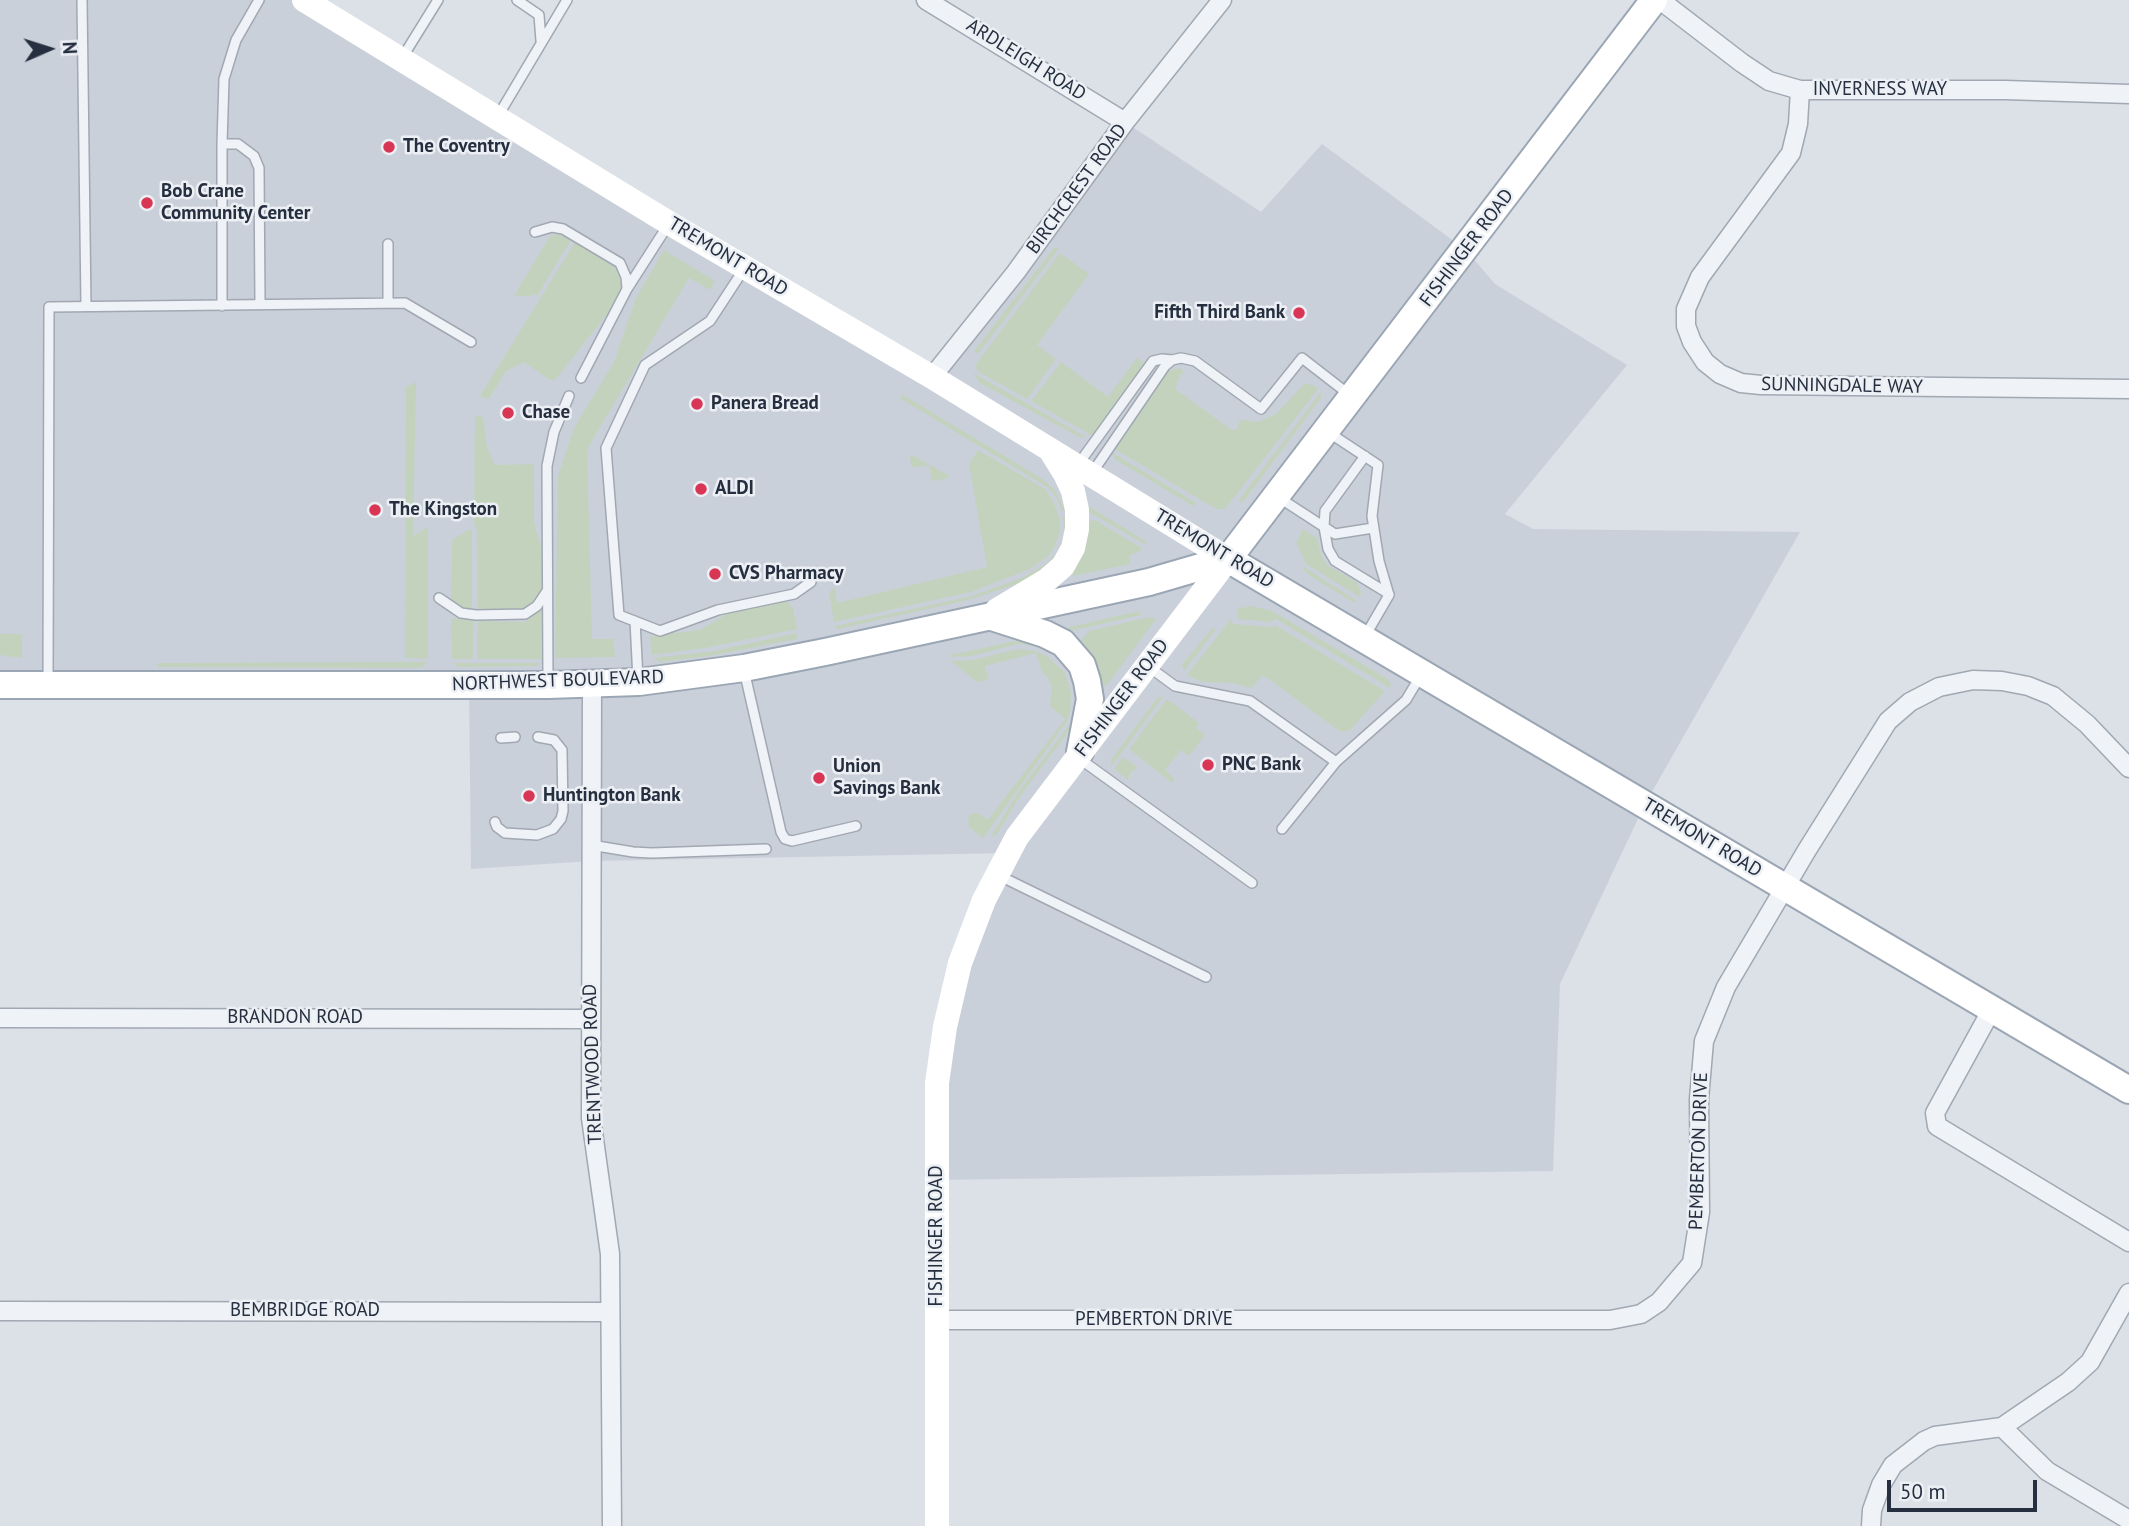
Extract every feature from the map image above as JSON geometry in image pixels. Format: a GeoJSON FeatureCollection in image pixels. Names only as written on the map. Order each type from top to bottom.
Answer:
{"type":"FeatureCollection","features":[{"type":"Feature","properties":{"kind":"main road","name":"TREMONT ROAD"},"geometry":{"type":"LineString","coordinates":[[304,0],[669,223],[932,377],[1228,559],[2129,1090]]}},
{"type":"Feature","properties":{"kind":"main road","name":"FISHINGER ROAD"},"geometry":{"type":"LineString","coordinates":[[937,1526],[937,1083],[960,963],[984,900],[1017,837],[1654,0]]}},
{"type":"Feature","properties":{"kind":"main road"},"geometry":{"type":"LineString","coordinates":[[987,616],[1047,580],[1063,566],[1073,548],[1077,510],[1073,491],[1050,450]]}},
{"type":"Feature","properties":{"kind":"main road","name":"NORTHWEST BOULEVARD"},"geometry":{"type":"LineString","coordinates":[[0,685],[548,685],[639,682],[744,668],[1149,582],[1228,559]]}},
{"type":"Feature","properties":{"kind":"main road"},"geometry":{"type":"LineString","coordinates":[[987,616],[1045,634],[1065,646],[1082,665],[1090,699],[1079,754]]}},
{"type":"Feature","properties":{"kind":"street","name":"ARDLEIGH ROAD"},"geometry":{"type":"LineString","coordinates":[[926,0],[997,41],[1125,122]]}},
{"type":"Feature","properties":{"kind":"street","name":"BIRCHCREST ROAD"},"geometry":{"type":"LineString","coordinates":[[932,377],[1016,272],[1125,122],[1222,0]]}},
{"type":"Feature","properties":{"kind":"street","name":"INVERNESS WAY"},"geometry":{"type":"LineString","coordinates":[[1660,0],[1769,81],[1800,90],[2005,90],[2129,94]]}},
{"type":"Feature","properties":{"kind":"street","name":"SUNNINGDALE WAY"},"geometry":{"type":"LineString","coordinates":[[1800,90],[1798,124],[1791,153],[1700,277],[1686,309],[1686,326],[1692,342],[1705,362],[1720,374],[1741,383],[1761,385],[2129,389]]}},
{"type":"Feature","properties":{"kind":"street","name":"PEMBERTON DRIVE"},"geometry":{"type":"LineString","coordinates":[[936,1320],[1610,1320],[1641,1314],[1659,1302],[1692,1262],[1700,1212],[1699,1099],[1704,1041],[1726,987],[1888,721],[1910,702],[1939,687],[1973,680],[2002,681],[2028,686],[2053,696],[2087,724],[2129,768]]}},
{"type":"Feature","properties":{"kind":"street","name":"TRENTWOOD ROAD"},"geometry":{"type":"LineString","coordinates":[[592,684],[591,1118],[610,1254],[612,1526]]}},
{"type":"Feature","properties":{"kind":"street"},"geometry":{"type":"LineString","coordinates":[[1992,1009],[1935,1113],[1937,1126],[2129,1242]]}},
{"type":"Feature","properties":{"kind":"street","name":"BRANDON ROAD"},"geometry":{"type":"LineString","coordinates":[[0,1018],[590,1019]]}},
{"type":"Feature","properties":{"kind":"street"},"geometry":{"type":"LineString","coordinates":[[1871,1526],[1872,1510],[1881,1485],[1893,1465],[1909,1451],[1935,1436],[2003,1427],[2068,1382],[2090,1362],[2129,1293]]}},
{"type":"Feature","properties":{"kind":"street","name":"BEMBRIDGE ROAD"},"geometry":{"type":"LineString","coordinates":[[0,1311],[610,1312]]}},
{"type":"Feature","properties":{"kind":"street"},"geometry":{"type":"LineString","coordinates":[[2003,1427],[2047,1471],[2129,1520]]}},
{"type":"Feature","properties":{"kind":"lane"},"geometry":{"type":"LineString","coordinates":[[82,0],[86,306]]}},
{"type":"Feature","properties":{"kind":"lane"},"geometry":{"type":"LineString","coordinates":[[222,306],[222,144],[225,79],[236,40],[259,0]]}},
{"type":"Feature","properties":{"kind":"lane"},"geometry":{"type":"LineString","coordinates":[[401,60],[438,0]]}},
{"type":"Feature","properties":{"kind":"lane"},"geometry":{"type":"LineString","coordinates":[[517,0],[539,15],[541,43]]}},
{"type":"Feature","properties":{"kind":"lane"},"geometry":{"type":"LineString","coordinates":[[497,118],[567,0]]}},
{"type":"Feature","properties":{"kind":"lane"},"geometry":{"type":"LineString","coordinates":[[222,144],[238,145],[254,156],[259,168],[260,304]]}},
{"type":"Feature","properties":{"kind":"lane"},"geometry":{"type":"LineString","coordinates":[[581,379],[627,289],[669,223]]}},
{"type":"Feature","properties":{"kind":"lane"},"geometry":{"type":"LineString","coordinates":[[535,232],[552,227],[563,229],[620,264],[626,277],[627,289]]}},
{"type":"Feature","properties":{"kind":"lane"},"geometry":{"type":"LineString","coordinates":[[388,244],[388,303]]}},
{"type":"Feature","properties":{"kind":"lane"},"geometry":{"type":"LineString","coordinates":[[745,268],[710,321],[645,365],[606,448],[619,615],[660,631],[718,610],[794,594],[811,582]]}},
{"type":"Feature","properties":{"kind":"lane"},"geometry":{"type":"LineString","coordinates":[[48,685],[49,307],[405,303],[471,342]]}},
{"type":"Feature","properties":{"kind":"lane"},"geometry":{"type":"LineString","coordinates":[[1084,470],[1153,361],[1181,358],[1195,361],[1261,409],[1302,359],[1352,398]]}},
{"type":"Feature","properties":{"kind":"lane"},"geometry":{"type":"LineString","coordinates":[[1084,470],[1172,360]]}},
{"type":"Feature","properties":{"kind":"lane"},"geometry":{"type":"LineString","coordinates":[[548,685],[547,466],[554,432],[569,396]]}},
{"type":"Feature","properties":{"kind":"lane"},"geometry":{"type":"LineString","coordinates":[[1327,431],[1378,465],[1373,528],[1389,594],[1364,639]]}},
{"type":"Feature","properties":{"kind":"lane"},"geometry":{"type":"LineString","coordinates":[[1365,456],[1325,510],[1324,527],[1328,550],[1335,561],[1389,594]]}},
{"type":"Feature","properties":{"kind":"lane"},"geometry":{"type":"LineString","coordinates":[[1277,496],[1335,534],[1373,528]]}},
{"type":"Feature","properties":{"kind":"lane"},"geometry":{"type":"LineString","coordinates":[[439,598],[461,613],[526,614],[537,606],[547,590]]}},
{"type":"Feature","properties":{"kind":"lane"},"geometry":{"type":"LineString","coordinates":[[635,621],[639,682]]}},
{"type":"Feature","properties":{"kind":"lane"},"geometry":{"type":"LineString","coordinates":[[1147,665],[1175,686],[1250,701],[1336,762]]}},
{"type":"Feature","properties":{"kind":"lane"},"geometry":{"type":"LineString","coordinates":[[744,668],[781,832],[785,839],[792,841],[856,826]]}},
{"type":"Feature","properties":{"kind":"lane"},"geometry":{"type":"LineString","coordinates":[[1282,829],[1336,762],[1406,700],[1422,674]]}},
{"type":"Feature","properties":{"kind":"lane"},"geometry":{"type":"LineString","coordinates":[[501,738],[515,737]]}},
{"type":"Feature","properties":{"kind":"lane"},"geometry":{"type":"LineString","coordinates":[[495,822],[505,833],[520,835],[546,832],[561,819],[562,750],[554,740],[538,737]]}},
{"type":"Feature","properties":{"kind":"lane"},"geometry":{"type":"LineString","coordinates":[[1079,754],[1252,883]]}},
{"type":"Feature","properties":{"kind":"lane"},"geometry":{"type":"LineString","coordinates":[[591,845],[652,853],[766,849]]}},
{"type":"Feature","properties":{"kind":"lane"},"geometry":{"type":"LineString","coordinates":[[997,874],[1206,977]]}},
{"type":"Feature","properties":{"kind":"shaded area"},"geometry":{"type":"Polygon","coordinates":[[[0,0],[304,0],[932,377],[1125,122],[1261,212],[1322,144],[1466,250],[1495,284],[1627,365],[1505,514],[1533,529],[1800,532],[1645,804],[1560,984],[1553,1171],[937,1180],[945,1027],[1008,853],[591,861],[471,869],[469,684],[0,685],[0,0]]]}},
{"type":"Feature","properties":{"kind":"green space"},"geometry":{"type":"Polygon","coordinates":[[[558,234],[571,240],[537,296],[517,296],[515,294],[550,236],[558,234]]]}},
{"type":"Feature","properties":{"kind":"green space"},"geometry":{"type":"Polygon","coordinates":[[[575,242],[620,271],[623,290],[615,304],[555,380],[550,380],[524,362],[506,371],[489,399],[480,396],[575,242]]]}},
{"type":"Feature","properties":{"kind":"green space"},"geometry":{"type":"Polygon","coordinates":[[[1060,247],[978,354],[974,351],[1054,248],[1060,247]]]}},
{"type":"Feature","properties":{"kind":"green space"},"geometry":{"type":"Polygon","coordinates":[[[664,250],[715,281],[710,290],[689,278],[587,449],[592,639],[613,639],[615,657],[555,658],[558,476],[574,428],[614,362],[636,298],[664,250]]]}},
{"type":"Feature","properties":{"kind":"green space"},"geometry":{"type":"Polygon","coordinates":[[[1060,253],[1089,274],[1037,345],[1056,359],[1027,399],[977,371],[976,364],[1060,253]]]}},
{"type":"Feature","properties":{"kind":"green space"},"geometry":{"type":"Polygon","coordinates":[[[1137,358],[1145,364],[1091,435],[1031,401],[1061,362],[1108,397],[1137,358]]]}},
{"type":"Feature","properties":{"kind":"green space"},"geometry":{"type":"Polygon","coordinates":[[[1179,368],[1184,375],[1180,374],[1175,389],[1232,430],[1237,429],[1240,420],[1258,422],[1276,414],[1304,384],[1318,389],[1225,509],[1216,509],[1113,448],[1166,372],[1179,368]]]}},
{"type":"Feature","properties":{"kind":"green space"},"geometry":{"type":"Polygon","coordinates":[[[973,373],[1088,438],[1079,437],[980,383],[973,373]]]}},
{"type":"Feature","properties":{"kind":"green space"},"geometry":{"type":"Polygon","coordinates":[[[416,382],[413,536],[428,527],[428,659],[405,658],[406,387],[416,382]]]}},
{"type":"Feature","properties":{"kind":"green space"},"geometry":{"type":"Polygon","coordinates":[[[1321,392],[1321,398],[1243,502],[1238,501],[1321,392]]]}},
{"type":"Feature","properties":{"kind":"green space"},"geometry":{"type":"Polygon","coordinates":[[[903,395],[1041,478],[1054,489],[1065,510],[1062,512],[1056,497],[1047,487],[900,398],[903,395]]]}},
{"type":"Feature","properties":{"kind":"green space"},"geometry":{"type":"Polygon","coordinates":[[[475,416],[483,417],[487,447],[495,465],[534,464],[534,522],[542,551],[542,590],[538,600],[525,610],[478,610],[477,530],[474,524],[475,416]]]}},
{"type":"Feature","properties":{"kind":"green space"},"geometry":{"type":"Polygon","coordinates":[[[978,450],[1045,489],[1053,501],[1059,517],[1060,531],[1048,556],[1030,569],[971,592],[834,622],[829,593],[833,588],[837,603],[987,567],[969,464],[978,450]]]}},
{"type":"Feature","properties":{"kind":"green space"},"geometry":{"type":"Polygon","coordinates":[[[1111,452],[1196,503],[1193,506],[1116,460],[1111,452]]]}},
{"type":"Feature","properties":{"kind":"green space"},"geometry":{"type":"Polygon","coordinates":[[[912,455],[948,475],[949,478],[932,481],[929,465],[914,468],[911,465],[912,455]]]}},
{"type":"Feature","properties":{"kind":"green space"},"geometry":{"type":"Polygon","coordinates":[[[1088,507],[1147,542],[1144,544],[1086,510],[1088,507]]]}},
{"type":"Feature","properties":{"kind":"green space"},"geometry":{"type":"Polygon","coordinates":[[[1063,516],[1067,516],[1067,534],[1055,560],[1025,581],[972,599],[838,629],[835,626],[972,596],[1024,577],[1047,563],[1058,550],[1064,533],[1063,516]]]}},
{"type":"Feature","properties":{"kind":"green space"},"geometry":{"type":"Polygon","coordinates":[[[1095,520],[1140,547],[1141,551],[1129,555],[1130,564],[1073,576],[1071,572],[1087,522],[1095,520]]]}},
{"type":"Feature","properties":{"kind":"green space"},"geometry":{"type":"Polygon","coordinates":[[[1303,529],[1317,538],[1322,557],[1328,566],[1357,582],[1360,597],[1306,564],[1296,543],[1303,529]]]}},
{"type":"Feature","properties":{"kind":"green space"},"geometry":{"type":"Polygon","coordinates":[[[472,530],[472,611],[463,610],[451,599],[452,540],[472,530]]]}},
{"type":"Feature","properties":{"kind":"green space"},"geometry":{"type":"Polygon","coordinates":[[[1302,568],[1357,601],[1353,602],[1310,576],[1302,568]]]}},
{"type":"Feature","properties":{"kind":"green space"},"geometry":{"type":"Polygon","coordinates":[[[784,601],[793,609],[797,629],[705,648],[652,655],[650,636],[700,630],[733,610],[784,601]]]}},
{"type":"Feature","properties":{"kind":"green space"},"geometry":{"type":"Polygon","coordinates":[[[1251,606],[1272,611],[1389,680],[1390,688],[1276,619],[1270,622],[1237,619],[1237,609],[1251,606]]]}},
{"type":"Feature","properties":{"kind":"green space"},"geometry":{"type":"Polygon","coordinates":[[[541,608],[541,659],[477,659],[478,621],[525,622],[541,608]]]}},
{"type":"Feature","properties":{"kind":"green space"},"geometry":{"type":"Polygon","coordinates":[[[1139,611],[1141,615],[1066,632],[1070,627],[1139,611]]]}},
{"type":"Feature","properties":{"kind":"green space"},"geometry":{"type":"Polygon","coordinates":[[[1150,617],[1156,619],[1107,685],[1101,686],[1078,644],[1089,631],[1150,617]]]}},
{"type":"Feature","properties":{"kind":"green space"},"geometry":{"type":"Polygon","coordinates":[[[451,619],[473,621],[473,658],[452,659],[451,619]]]}},
{"type":"Feature","properties":{"kind":"green space"},"geometry":{"type":"Polygon","coordinates":[[[1231,619],[1233,624],[1275,625],[1385,691],[1350,730],[1341,732],[1263,675],[1251,688],[1233,683],[1203,682],[1187,675],[1231,619]]]}},
{"type":"Feature","properties":{"kind":"green space"},"geometry":{"type":"Polygon","coordinates":[[[1212,628],[1216,629],[1184,671],[1182,665],[1212,628]]]}},
{"type":"Feature","properties":{"kind":"green space"},"geometry":{"type":"Polygon","coordinates":[[[797,633],[797,639],[709,656],[660,662],[653,658],[714,651],[797,633]]]}},
{"type":"Feature","properties":{"kind":"green space"},"geometry":{"type":"Polygon","coordinates":[[[0,634],[22,634],[22,658],[0,655],[0,634]]]}},
{"type":"Feature","properties":{"kind":"green space"},"geometry":{"type":"Polygon","coordinates":[[[1020,640],[1052,648],[1050,652],[1036,646],[1018,644],[972,656],[950,655],[1020,640]]]}},
{"type":"Feature","properties":{"kind":"green space"},"geometry":{"type":"Polygon","coordinates":[[[1018,649],[1035,651],[1047,656],[1065,673],[1071,693],[1070,713],[1067,721],[983,838],[969,827],[968,818],[976,812],[988,820],[1065,719],[1050,706],[1052,686],[1042,672],[1036,653],[985,666],[988,680],[977,682],[951,661],[973,660],[1018,649]]]}},
{"type":"Feature","properties":{"kind":"green space"},"geometry":{"type":"Polygon","coordinates":[[[1058,652],[1064,658],[1080,693],[1072,727],[1021,795],[996,835],[991,836],[1019,791],[1069,725],[1075,712],[1076,691],[1073,680],[1054,654],[1058,652]]]}},
{"type":"Feature","properties":{"kind":"green space"},"geometry":{"type":"Polygon","coordinates":[[[428,662],[421,668],[158,667],[157,663],[428,662]]]}},
{"type":"Feature","properties":{"kind":"green space"},"geometry":{"type":"Polygon","coordinates":[[[453,663],[540,663],[537,666],[458,667],[453,663]]]}},
{"type":"Feature","properties":{"kind":"green space"},"geometry":{"type":"Polygon","coordinates":[[[1158,697],[1163,697],[1111,767],[1111,760],[1158,697]]]}},
{"type":"Feature","properties":{"kind":"green space"},"geometry":{"type":"Polygon","coordinates":[[[1167,699],[1199,723],[1196,728],[1205,735],[1189,756],[1181,750],[1165,770],[1175,779],[1172,783],[1129,749],[1167,699]]]}},
{"type":"Feature","properties":{"kind":"green space"},"geometry":{"type":"Polygon","coordinates":[[[1123,757],[1138,768],[1131,772],[1128,780],[1114,769],[1123,757]]]}},
{"type":"Feature","properties":{"kind":"place","name":"The Coventry"},"geometry":{"type":"Point","coordinates":[389,147]}},
{"type":"Feature","properties":{"kind":"place","name":"Bob Crane Community Center"},"geometry":{"type":"Point","coordinates":[147,203]}},
{"type":"Feature","properties":{"kind":"place","name":"Fifth Third Bank"},"geometry":{"type":"Point","coordinates":[1299,313]}},
{"type":"Feature","properties":{"kind":"place","name":"Panera Bread"},"geometry":{"type":"Point","coordinates":[697,404]}},
{"type":"Feature","properties":{"kind":"place","name":"Chase"},"geometry":{"type":"Point","coordinates":[508,413]}},
{"type":"Feature","properties":{"kind":"place","name":"ALDI"},"geometry":{"type":"Point","coordinates":[701,489]}},
{"type":"Feature","properties":{"kind":"place","name":"The Kingston"},"geometry":{"type":"Point","coordinates":[375,510]}},
{"type":"Feature","properties":{"kind":"place","name":"CVS Pharmacy"},"geometry":{"type":"Point","coordinates":[715,574]}},
{"type":"Feature","properties":{"kind":"place","name":"PNC Bank"},"geometry":{"type":"Point","coordinates":[1208,765]}},
{"type":"Feature","properties":{"kind":"place","name":"Union Savings Bank"},"geometry":{"type":"Point","coordinates":[819,778]}},
{"type":"Feature","properties":{"kind":"place","name":"Huntington Bank"},"geometry":{"type":"Point","coordinates":[529,796]}}]}
